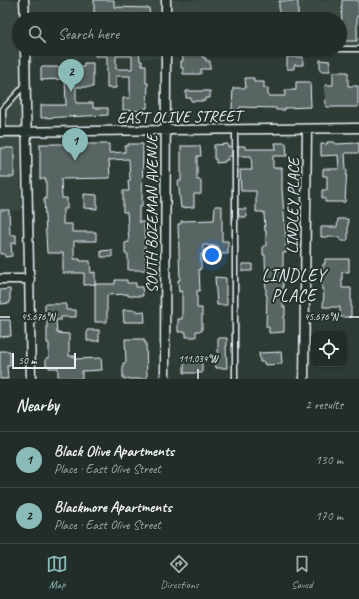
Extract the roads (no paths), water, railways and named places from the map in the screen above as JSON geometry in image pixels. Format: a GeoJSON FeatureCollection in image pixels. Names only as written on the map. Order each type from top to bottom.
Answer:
{"type":"FeatureCollection","features":[{"type":"Feature","properties":{"kind":"street"},"geometry":{"type":"LineString","coordinates":[[24,0],[25,12]]}},
{"type":"Feature","properties":{"kind":"street"},"geometry":{"type":"LineString","coordinates":[[166,0],[166,12]]}},
{"type":"Feature","properties":{"kind":"street"},"geometry":{"type":"LineString","coordinates":[[25,56],[31,379]]}},
{"type":"Feature","properties":{"kind":"street","name":"SOUTH BOZEMAN AVENUE"},"geometry":{"type":"LineString","coordinates":[[165,379],[166,56]]}},
{"type":"Feature","properties":{"kind":"street","name":"LINDLEY PLACE"},"geometry":{"type":"LineString","coordinates":[[304,379],[307,128]]}},
{"type":"Feature","properties":{"kind":"street","name":"EAST OLIVE STREET"},"geometry":{"type":"LineString","coordinates":[[2,132],[359,128]]}},
{"type":"Feature","properties":{"kind":"street"},"geometry":{"type":"LineString","coordinates":[[0,279],[30,279]]}},
{"type":"Feature","properties":{"kind":"lane"},"geometry":{"type":"LineString","coordinates":[[347,49],[359,49]]}},
{"type":"Feature","properties":{"kind":"lane"},"geometry":{"type":"LineString","coordinates":[[2,132],[3,109],[26,84]]}},
{"type":"Feature","properties":{"kind":"lane"},"geometry":{"type":"LineString","coordinates":[[234,129],[235,379]]}},
{"type":"Feature","properties":{"kind":"place","name":"Blackmore Apartments"},"geometry":{"type":"Point","coordinates":[71,92]}},
{"type":"Feature","properties":{"kind":"place","name":"Black Olive Apartments"},"geometry":{"type":"Point","coordinates":[75,161]}},
{"type":"Feature","properties":{"kind":"district","name":"LINDLEY PLACE"},"geometry":{"type":"Point","coordinates":[294,285]}}]}
